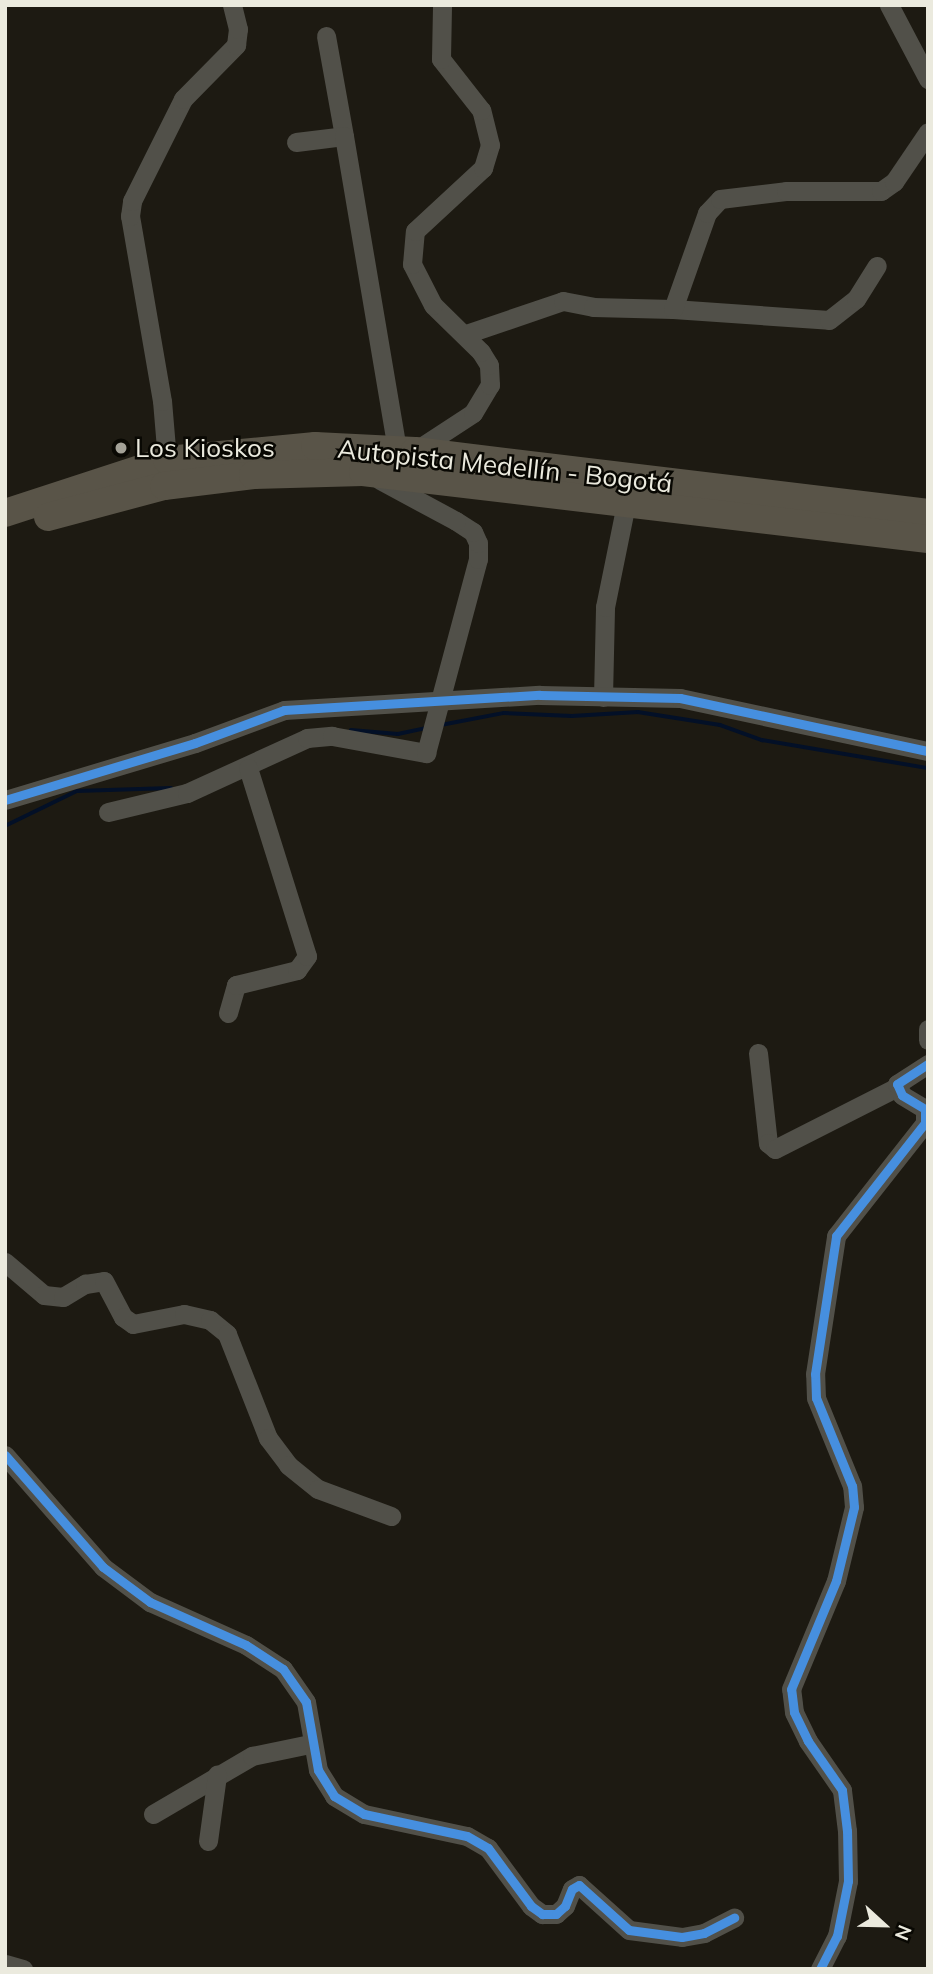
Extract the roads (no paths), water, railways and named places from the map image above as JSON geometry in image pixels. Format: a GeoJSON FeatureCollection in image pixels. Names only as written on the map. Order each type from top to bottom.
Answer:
{"type":"FeatureCollection","features":[{"type":"Feature","properties":{"kind":"highway","name":"Autopista Medellín - Bogotá"},"geometry":{"type":"LineString","coordinates":[[5,513],[167,460],[266,448],[406,451],[928,513]]}},
{"type":"Feature","properties":{"kind":"highway","name":"Autopista Medellín - Bogotá"},"geometry":{"type":"LineString","coordinates":[[5,532],[102,500],[164,486],[253,475],[363,472],[928,539]]}},
{"type":"Feature","properties":{"kind":"street"},"geometry":{"type":"LineString","coordinates":[[167,460],[162,401],[132,228],[132,201],[183,99],[236,45],[238,29],[232,5]]}},
{"type":"Feature","properties":{"kind":"street"},"geometry":{"type":"LineString","coordinates":[[326,36],[406,451],[461,424],[487,395],[489,365],[466,334],[433,305],[412,264],[415,231],[483,168],[490,145],[481,110],[441,59],[442,5]]}},
{"type":"Feature","properties":{"kind":"street"},"geometry":{"type":"LineString","coordinates":[[889,5],[928,79]]}},
{"type":"Feature","properties":{"kind":"street"},"geometry":{"type":"LineString","coordinates":[[673,309],[708,213],[720,199],[786,191],[881,191],[894,182],[928,132]]}},
{"type":"Feature","properties":{"kind":"street"},"geometry":{"type":"LineString","coordinates":[[296,142],[344,136]]}},
{"type":"Feature","properties":{"kind":"street"},"geometry":{"type":"LineString","coordinates":[[466,334],[563,301],[593,307],[673,309],[829,320],[856,299],[877,266]]}},
{"type":"Feature","properties":{"kind":"street"},"geometry":{"type":"LineString","coordinates":[[108,811],[187,793],[248,768],[307,738],[332,736],[426,752],[432,721],[478,559],[478,543],[473,533],[456,521],[363,472]]}},
{"type":"Feature","properties":{"kind":"street"},"geometry":{"type":"LineString","coordinates":[[603,696],[605,607],[626,504]]}},
{"type":"Feature","properties":{"kind":"street"},"geometry":{"type":"LineString","coordinates":[[5,800],[195,743],[284,710],[432,721],[603,696],[680,698],[928,751]]}},
{"type":"Feature","properties":{"kind":"street"},"geometry":{"type":"LineString","coordinates":[[228,1013],[236,985],[297,970],[307,956],[248,768]]}},
{"type":"Feature","properties":{"kind":"street"},"geometry":{"type":"LineString","coordinates":[[928,1029],[928,1040]]}},
{"type":"Feature","properties":{"kind":"street"},"geometry":{"type":"LineString","coordinates":[[758,1053],[768,1143],[775,1149],[897,1087],[899,1080],[928,1064]]}},
{"type":"Feature","properties":{"kind":"street"},"geometry":{"type":"LineString","coordinates":[[820,1969],[837,1936],[848,1881],[847,1831],[842,1790],[808,1741],[794,1712],[791,1689],[836,1581],[854,1507],[852,1486],[816,1398],[814,1374],[836,1236],[925,1123],[925,1109],[897,1087]]}},
{"type":"Feature","properties":{"kind":"street"},"geometry":{"type":"LineString","coordinates":[[5,1262],[44,1295],[68,1296],[85,1284],[104,1281],[123,1317],[133,1324],[184,1314],[210,1320],[227,1334],[268,1438],[288,1465],[318,1489],[391,1516]]}},
{"type":"Feature","properties":{"kind":"street"},"geometry":{"type":"LineString","coordinates":[[5,1455],[103,1567],[150,1602],[246,1645],[283,1669],[306,1702],[310,1744],[318,1770],[334,1796],[364,1814],[467,1836],[488,1848],[531,1906],[542,1914],[556,1914],[565,1906],[572,1889],[579,1885],[629,1930],[682,1937],[704,1933],[734,1918]]}},
{"type":"Feature","properties":{"kind":"street"},"geometry":{"type":"LineString","coordinates":[[153,1814],[253,1756],[310,1744]]}},
{"type":"Feature","properties":{"kind":"street"},"geometry":{"type":"LineString","coordinates":[[208,1841],[217,1775]]}},
{"type":"Feature","properties":{"kind":"street"},"geometry":{"type":"LineString","coordinates":[[5,1964],[23,1969]]}},
{"type":"Feature","properties":{"kind":"waterway"},"geometry":{"type":"LineString","coordinates":[[441,725],[504,713],[572,716],[638,712],[720,725],[762,740],[928,768]]}},
{"type":"Feature","properties":{"kind":"waterway"},"geometry":{"type":"LineString","coordinates":[[351,730],[398,734],[426,728]]}},
{"type":"Feature","properties":{"kind":"waterway"},"geometry":{"type":"LineString","coordinates":[[5,826],[77,791],[171,788]]}},
{"type":"Feature","properties":{"kind":"place","name":"Los Kioskos"},"geometry":{"type":"Point","coordinates":[121,448]}}]}
